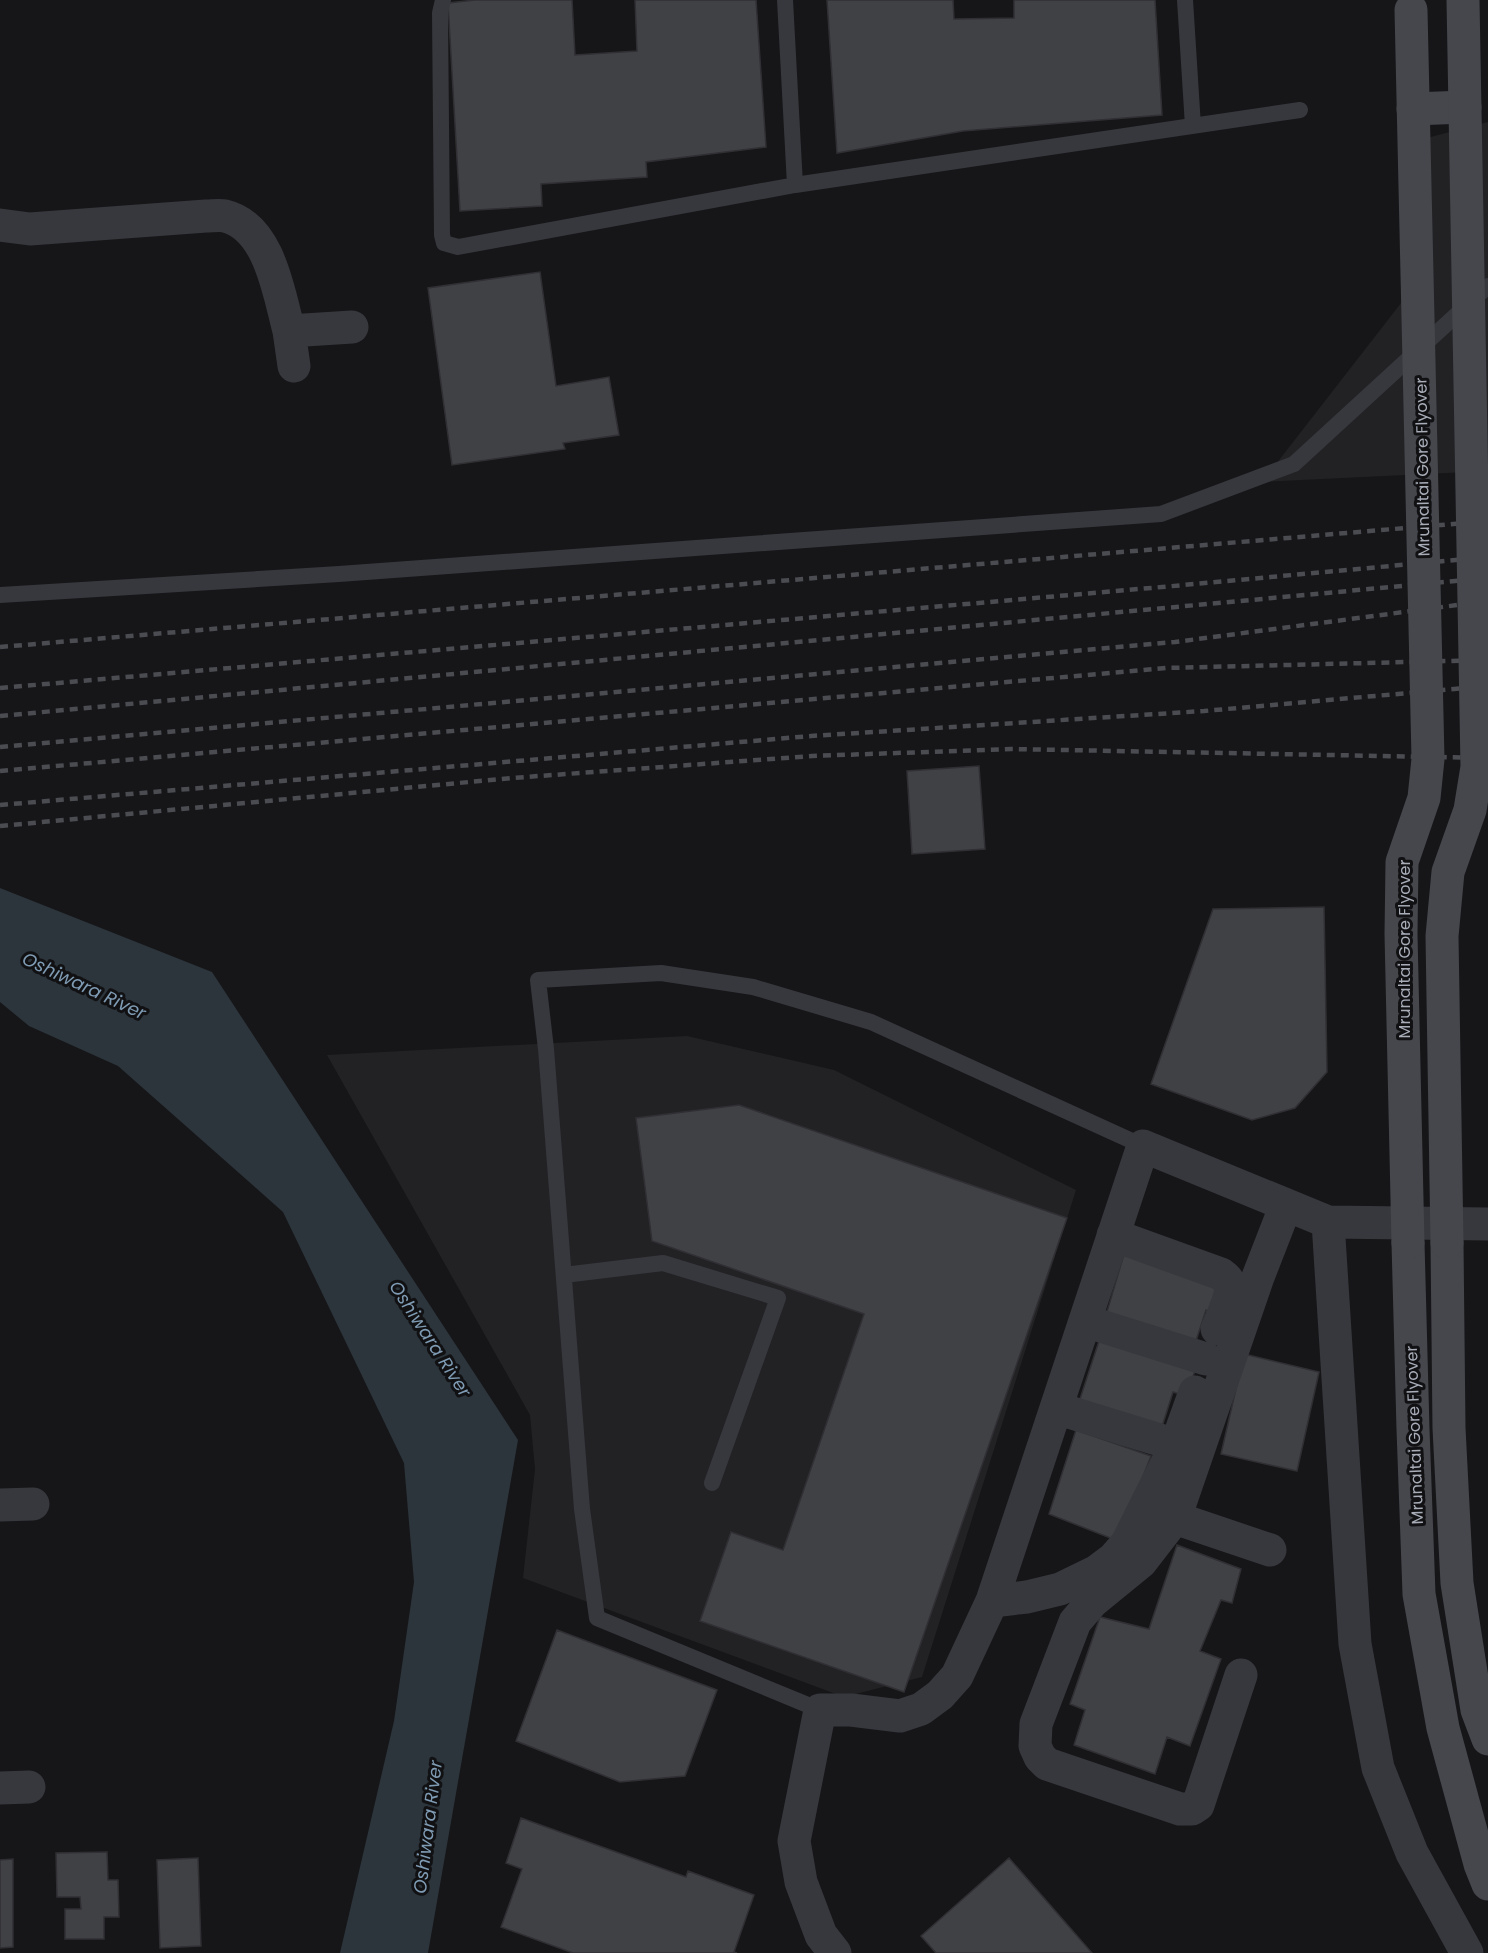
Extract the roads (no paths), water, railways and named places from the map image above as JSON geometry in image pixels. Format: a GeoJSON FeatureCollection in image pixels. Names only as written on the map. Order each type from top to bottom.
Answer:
{"type":"FeatureCollection","features":[{"type":"Feature","properties":{"kind":"main road"},"geometry":{"type":"LineString","coordinates":[[1463,0],[1477,767],[1470,810],[1448,872],[1442,936],[1449,1428],[1457,1583],[1477,1710],[1488,1739]]}},
{"type":"Feature","properties":{"kind":"main road","name":"Mrunaltai Gore Flyover"},"geometry":{"type":"LineString","coordinates":[[1411,3],[1428,759],[1424,798],[1402,862],[1401,934],[1419,1593],[1443,1728],[1480,1864],[1488,1884]]}},
{"type":"Feature","properties":{"kind":"main road"},"geometry":{"type":"LineString","coordinates":[[1413,109],[1465,107]]}},
{"type":"Feature","properties":{"kind":"street"},"geometry":{"type":"LineString","coordinates":[[0,225],[30,229],[206,216],[225,216],[244,225],[271,261],[289,331],[294,366]]}},
{"type":"Feature","properties":{"kind":"street"},"geometry":{"type":"LineString","coordinates":[[289,331],[352,327]]}},
{"type":"Feature","properties":{"kind":"street"},"geometry":{"type":"LineString","coordinates":[[835,1953],[821,1935],[801,1882],[794,1841],[820,1710],[851,1710],[900,1716],[921,1709],[940,1695],[957,1676],[992,1601],[1143,1146],[1328,1222],[1488,1224]]}},
{"type":"Feature","properties":{"kind":"street"},"geometry":{"type":"LineString","coordinates":[[1241,1675],[1197,1805],[1192,1809],[1180,1809],[1047,1764],[1040,1757],[1035,1746],[1036,1724],[1075,1622],[1092,1602],[1141,1562],[1175,1518],[1258,1277],[1286,1205]]}},
{"type":"Feature","properties":{"kind":"street"},"geometry":{"type":"LineString","coordinates":[[1328,1222],[1355,1644],[1378,1768],[1412,1853],[1467,1953]]}},
{"type":"Feature","properties":{"kind":"street"},"geometry":{"type":"LineString","coordinates":[[992,1601],[1027,1597],[1060,1589],[1097,1571],[1113,1559],[1127,1543],[1176,1445],[1229,1294],[1230,1287],[1221,1274],[1113,1235]]}},
{"type":"Feature","properties":{"kind":"street"},"geometry":{"type":"LineString","coordinates":[[1085,1322],[1206,1359]]}},
{"type":"Feature","properties":{"kind":"street"},"geometry":{"type":"LineString","coordinates":[[1056,1408],[1176,1445]]}},
{"type":"Feature","properties":{"kind":"street"},"geometry":{"type":"LineString","coordinates":[[0,1505],[33,1504]]}},
{"type":"Feature","properties":{"kind":"street"},"geometry":{"type":"LineString","coordinates":[[1175,1518],[1270,1550]]}},
{"type":"Feature","properties":{"kind":"lane"},"geometry":{"type":"LineString","coordinates":[[443,0],[440,13],[442,235],[444,243],[450,246],[458,247],[795,185],[1300,110]]}},
{"type":"Feature","properties":{"kind":"lane"},"geometry":{"type":"LineString","coordinates":[[785,0],[795,185]]}},
{"type":"Feature","properties":{"kind":"lane"},"geometry":{"type":"LineString","coordinates":[[1185,0],[1193,126]]}},
{"type":"Feature","properties":{"kind":"lane"},"geometry":{"type":"LineString","coordinates":[[0,596],[339,574],[1161,514],[1294,464],[1488,286]]}},
{"type":"Feature","properties":{"kind":"lane"},"geometry":{"type":"LineString","coordinates":[[820,1710],[597,1617],[582,1509],[546,1049],[538,980],[661,973],[753,987],[871,1022],[1143,1146]]}},
{"type":"Feature","properties":{"kind":"lane"},"geometry":{"type":"LineString","coordinates":[[564,1275],[663,1263],[778,1298],[712,1483]]}},
{"type":"Feature","properties":{"kind":"water","name":"Oshiwara River"},"geometry":{"type":"Polygon","coordinates":[[[0,888],[212,972],[518,1440],[428,1953],[340,1953],[394,1721],[414,1582],[404,1463],[283,1212],[118,1066],[29,1026],[0,1002],[0,888]]]}},
{"type":"Feature","properties":{"kind":"railway"},"geometry":{"type":"LineString","coordinates":[[0,647],[1488,521]]}},
{"type":"Feature","properties":{"kind":"railway"},"geometry":{"type":"LineString","coordinates":[[0,688],[1488,557]]}},
{"type":"Feature","properties":{"kind":"railway"},"geometry":{"type":"LineString","coordinates":[[0,716],[1488,578]]}},
{"type":"Feature","properties":{"kind":"railway"},"geometry":{"type":"LineString","coordinates":[[0,747],[1175,642],[1488,601]]}},
{"type":"Feature","properties":{"kind":"railway"},"geometry":{"type":"LineString","coordinates":[[0,771],[1166,668],[1488,660]]}},
{"type":"Feature","properties":{"kind":"railway"},"geometry":{"type":"LineString","coordinates":[[0,805],[811,736],[1204,711],[1488,686]]}},
{"type":"Feature","properties":{"kind":"railway"},"geometry":{"type":"LineString","coordinates":[[0,826],[512,778],[812,756],[1011,749],[1488,758]]}}]}
